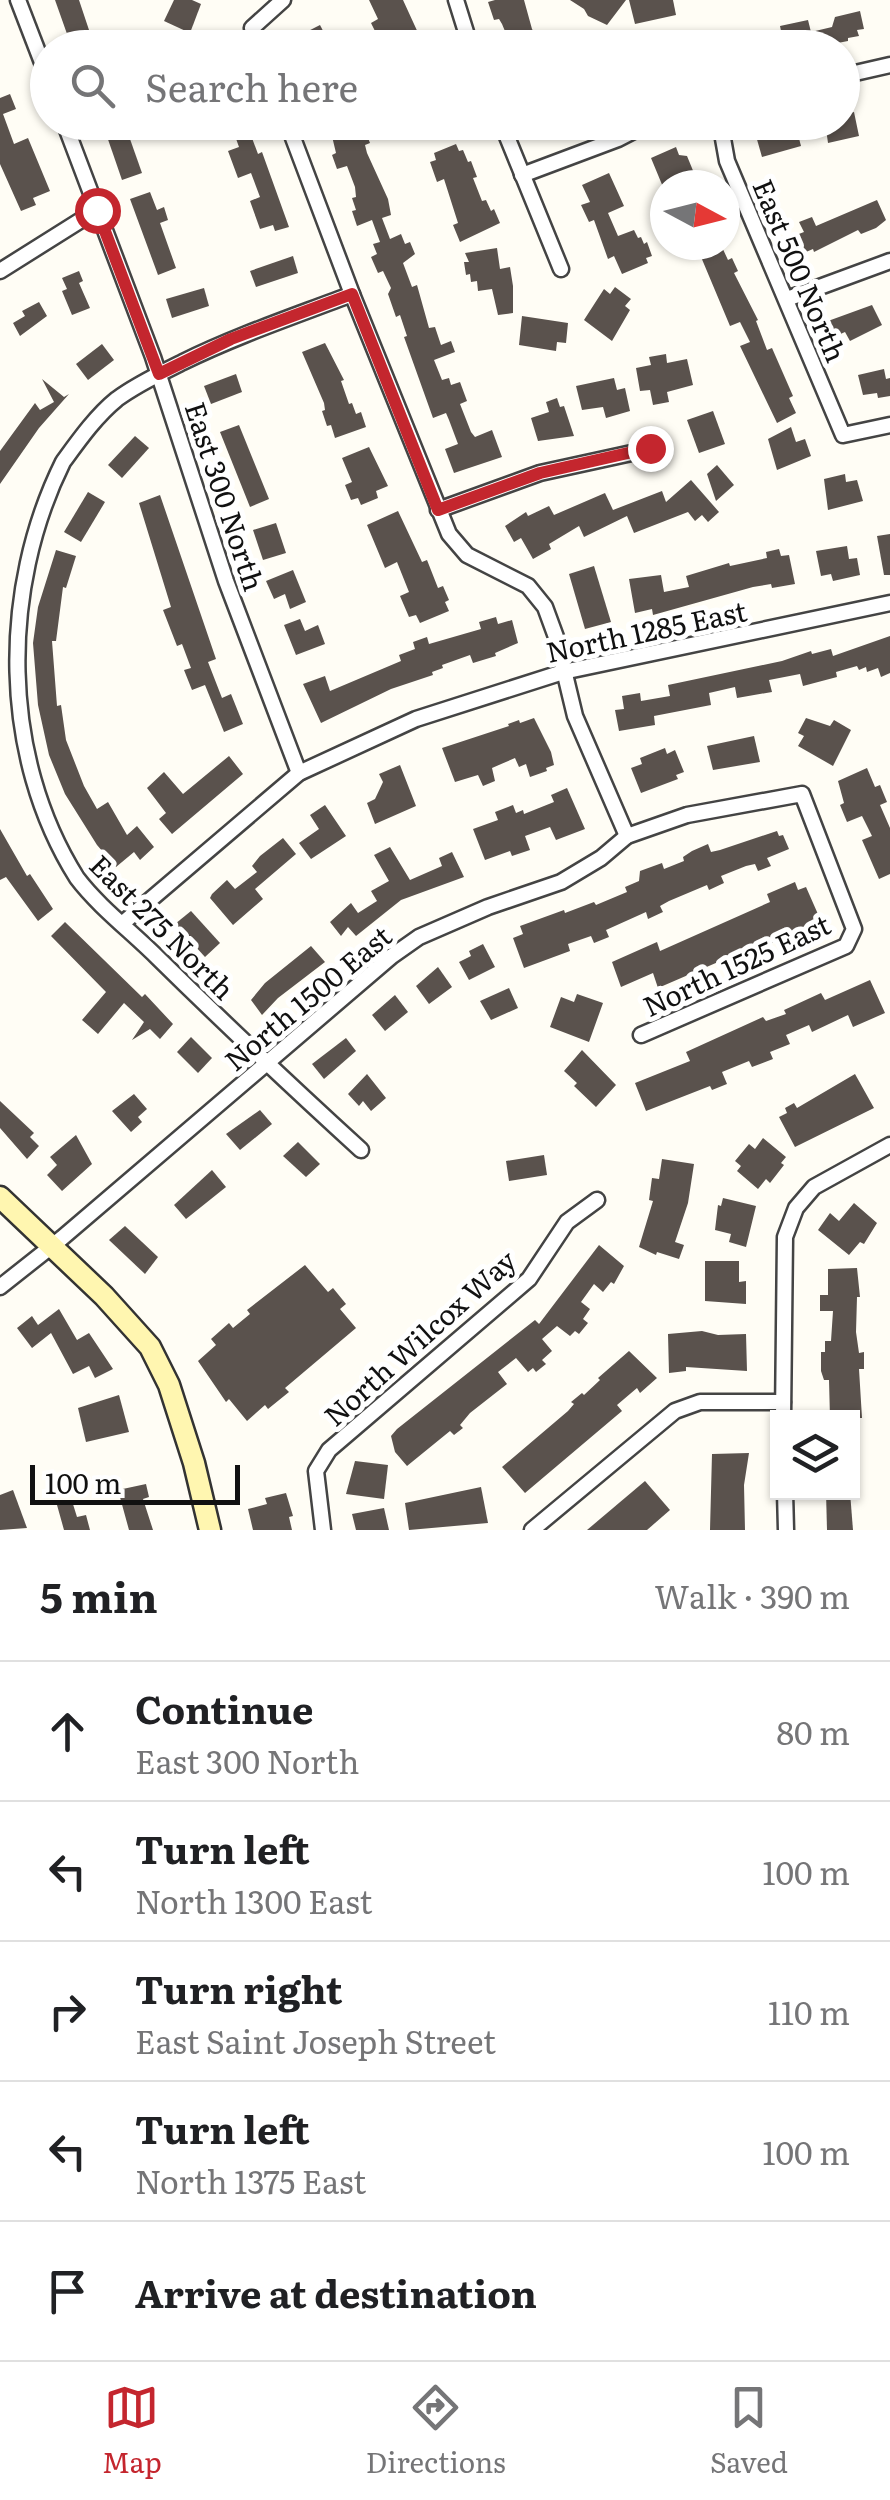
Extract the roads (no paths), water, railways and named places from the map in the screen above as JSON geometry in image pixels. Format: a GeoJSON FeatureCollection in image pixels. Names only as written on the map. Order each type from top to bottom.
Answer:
{"type":"FeatureCollection","features":[{"type":"Feature","properties":{"kind":"street"},"geometry":{"type":"LineString","coordinates":[[18,0],[30,31]]}},
{"type":"Feature","properties":{"kind":"street"},"geometry":{"type":"LineString","coordinates":[[253,30],[283,0]]}},
{"type":"Feature","properties":{"kind":"street"},"geometry":{"type":"LineString","coordinates":[[456,0],[465,30]]}},
{"type":"Feature","properties":{"kind":"street"},"geometry":{"type":"LineString","coordinates":[[860,72],[890,65]]}},
{"type":"Feature","properties":{"kind":"street","name":"East 300 North"},"geometry":{"type":"LineString","coordinates":[[71,140],[159,374],[226,581],[298,773]]}},
{"type":"Feature","properties":{"kind":"street"},"geometry":{"type":"LineString","coordinates":[[294,140],[449,534],[468,554],[528,586],[544,607],[556,637],[575,716],[627,836]]}},
{"type":"Feature","properties":{"kind":"street"},"geometry":{"type":"LineString","coordinates":[[508,140],[561,269]]}},
{"type":"Feature","properties":{"kind":"street"},"geometry":{"type":"LineString","coordinates":[[522,174],[615,140]]}},
{"type":"Feature","properties":{"kind":"street","name":"East 500 North"},"geometry":{"type":"LineString","coordinates":[[723,140],[727,161],[843,435],[890,426]]}},
{"type":"Feature","properties":{"kind":"street"},"geometry":{"type":"LineString","coordinates":[[0,271],[97,210]]}},
{"type":"Feature","properties":{"kind":"street"},"geometry":{"type":"LineString","coordinates":[[788,299],[890,261]]}},
{"type":"Feature","properties":{"kind":"street"},"geometry":{"type":"LineString","coordinates":[[3,623],[10,572],[34,511],[80,437],[116,400],[231,339],[352,294]]}},
{"type":"Feature","properties":{"kind":"street"},"geometry":{"type":"LineString","coordinates":[[438,510],[540,473],[650,448]]}},
{"type":"Feature","properties":{"kind":"street","name":"North 1285 East"},"geometry":{"type":"LineString","coordinates":[[123,923],[298,773],[416,718],[562,672],[890,603]]}},
{"type":"Feature","properties":{"kind":"street","name":"East 275 North"},"geometry":{"type":"LineString","coordinates":[[4,702],[25,787],[48,838],[78,881],[265,1063],[361,1150]]}},
{"type":"Feature","properties":{"kind":"street","name":"North 1500 East"},"geometry":{"type":"LineString","coordinates":[[0,1286],[51,1247],[392,956],[420,937],[488,907],[561,882],[601,858],[627,836],[687,815],[802,794],[854,929],[852,938]]}},
{"type":"Feature","properties":{"kind":"street","name":"North 1525 East"},"geometry":{"type":"LineString","coordinates":[[640,1035],[846,946],[852,938]]}},
{"type":"Feature","properties":{"kind":"street"},"geometry":{"type":"LineString","coordinates":[[532,1530],[675,1410],[700,1402],[783,1410],[785,1237],[796,1208],[814,1188],[890,1145]]}},
{"type":"Feature","properties":{"kind":"street"},"geometry":{"type":"LineString","coordinates":[[0,1198],[104,1296],[150,1348],[169,1385],[210,1530]]}},
{"type":"Feature","properties":{"kind":"street","name":"North Wilcox Way"},"geometry":{"type":"LineString","coordinates":[[323,1530],[316,1471],[329,1450],[529,1279],[567,1222],[597,1200]]}},
{"type":"Feature","properties":{"kind":"street"},"geometry":{"type":"LineString","coordinates":[[785,1500],[786,1530]]}}]}
